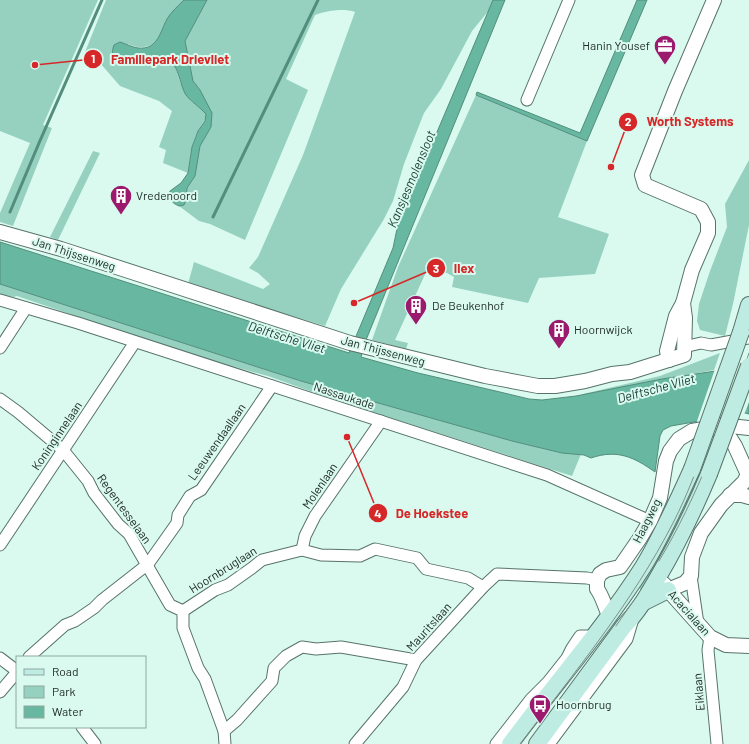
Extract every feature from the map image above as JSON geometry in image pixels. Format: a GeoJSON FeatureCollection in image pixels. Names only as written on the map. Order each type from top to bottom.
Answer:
{"type":"FeatureCollection","features":[{"type":"Feature","properties":{"kind":"main road","name":"Haagweg"},"geometry":{"type":"LineString","coordinates":[[510,744],[609,615],[643,566],[658,540],[692,469],[745,335],[749,306]]}},
{"type":"Feature","properties":{"kind":"main road"},"geometry":{"type":"LineString","coordinates":[[537,744],[624,626],[634,616],[660,574],[684,529],[709,474],[749,366]]}},
{"type":"Feature","properties":{"kind":"main road"},"geometry":{"type":"LineString","coordinates":[[644,602],[668,590]]}},
{"type":"Feature","properties":{"kind":"street"},"geometry":{"type":"LineString","coordinates":[[527,100],[569,0]]}},
{"type":"Feature","properties":{"kind":"street"},"geometry":{"type":"LineString","coordinates":[[668,355],[676,316],[683,303],[692,270],[708,233],[708,222],[701,209],[645,185],[642,175],[672,98],[714,0]]}},
{"type":"Feature","properties":{"kind":"street","name":"Jan Thijssenweg"},"geometry":{"type":"LineString","coordinates":[[0,232],[61,249],[350,343],[485,376],[538,386],[554,386],[586,381],[612,374],[627,364],[684,351]]}},
{"type":"Feature","properties":{"kind":"street","name":"Nassaukade"},"geometry":{"type":"LineString","coordinates":[[0,300],[78,323],[547,475],[650,521]]}},
{"type":"Feature","properties":{"kind":"street"},"geometry":{"type":"LineString","coordinates":[[683,303],[685,318],[684,351],[701,344],[711,345],[745,335]]}},
{"type":"Feature","properties":{"kind":"street"},"geometry":{"type":"LineString","coordinates":[[0,348],[26,308]]}},
{"type":"Feature","properties":{"kind":"street","name":"Koninginnelaan"},"geometry":{"type":"LineString","coordinates":[[0,545],[135,342]]}},
{"type":"Feature","properties":{"kind":"street","name":"Leeuwendaallaan"},"geometry":{"type":"LineString","coordinates":[[30,656],[65,625],[75,622],[148,564],[177,523],[178,515],[190,496],[201,490],[272,386]]}},
{"type":"Feature","properties":{"kind":"street","name":"Regentesselaan"},"geometry":{"type":"LineString","coordinates":[[0,399],[18,412],[63,450],[88,481],[94,493],[118,524],[129,534],[148,564],[170,604],[183,611]]}},
{"type":"Feature","properties":{"kind":"street","name":"Molenlaan"},"geometry":{"type":"LineString","coordinates":[[302,550],[305,536],[315,516],[381,421]]}},
{"type":"Feature","properties":{"kind":"street","name":"Haagweg"},"geometry":{"type":"LineString","coordinates":[[598,586],[600,574],[606,570],[620,566],[650,521],[660,498],[666,461],[670,451],[679,439],[692,431],[715,428],[721,425],[749,428]]}},
{"type":"Feature","properties":{"kind":"street"},"geometry":{"type":"LineString","coordinates":[[698,624],[691,576],[692,557],[701,533],[721,505],[749,475],[730,438],[715,428]]}},
{"type":"Feature","properties":{"kind":"street"},"geometry":{"type":"LineString","coordinates":[[730,495],[742,495],[749,497]]}},
{"type":"Feature","properties":{"kind":"street","name":"Hoornbruglaan"},"geometry":{"type":"LineString","coordinates":[[183,611],[215,590],[228,585],[262,560],[302,550],[321,555],[360,556],[376,549],[417,558],[426,569],[468,578],[483,587]]}},
{"type":"Feature","properties":{"kind":"street"},"geometry":{"type":"LineString","coordinates":[[483,587],[497,574],[587,578],[598,586],[617,596],[623,595]]}},
{"type":"Feature","properties":{"kind":"street","name":"Acacialaan"},"geometry":{"type":"LineString","coordinates":[[660,574],[668,590],[710,637],[726,645],[749,646]]}},
{"type":"Feature","properties":{"kind":"street"},"geometry":{"type":"LineString","coordinates":[[668,590],[685,583],[691,576]]}},
{"type":"Feature","properties":{"kind":"street"},"geometry":{"type":"LineString","coordinates":[[598,586],[602,602],[609,615]]}},
{"type":"Feature","properties":{"kind":"street","name":"Mauritslaan"},"geometry":{"type":"LineString","coordinates":[[355,744],[403,687],[416,660],[483,587]]}},
{"type":"Feature","properties":{"kind":"street"},"geometry":{"type":"LineString","coordinates":[[183,611],[182,628],[198,668],[205,679],[224,731],[225,744]]}},
{"type":"Feature","properties":{"kind":"street"},"geometry":{"type":"LineString","coordinates":[[549,744],[627,638],[634,616]]}},
{"type":"Feature","properties":{"kind":"street"},"geometry":{"type":"LineString","coordinates":[[496,744],[531,699],[548,682],[562,664],[580,636],[593,636]]}},
{"type":"Feature","properties":{"kind":"street","name":"Eiklaan"},"geometry":{"type":"LineString","coordinates":[[710,637],[708,650],[717,744]]}},
{"type":"Feature","properties":{"kind":"street"},"geometry":{"type":"LineString","coordinates":[[224,731],[237,720],[272,681],[274,668],[286,656],[302,647],[316,649],[341,647],[416,660]]}},
{"type":"Feature","properties":{"kind":"street"},"geometry":{"type":"LineString","coordinates":[[0,658],[16,670]]}},
{"type":"Feature","properties":{"kind":"street"},"geometry":{"type":"LineString","coordinates":[[0,692],[16,672]]}},
{"type":"Feature","properties":{"kind":"street"},"geometry":{"type":"LineString","coordinates":[[83,728],[95,744]]}},
{"type":"Feature","properties":{"kind":"green space"},"geometry":{"type":"Polygon","coordinates":[[[0,0],[98,0],[43,125],[52,128],[13,226],[0,222],[0,213],[30,143],[0,131],[0,0]]]}},
{"type":"Feature","properties":{"kind":"green space"},"geometry":{"type":"Polygon","coordinates":[[[106,0],[184,0],[169,16],[160,35],[153,44],[145,47],[136,47],[128,44],[113,56],[122,64],[127,65],[152,57],[165,58],[169,60],[172,62],[189,99],[206,114],[194,141],[188,173],[163,163],[166,150],[159,147],[172,111],[159,101],[120,86],[100,63],[85,52],[106,0]]]}},
{"type":"Feature","properties":{"kind":"green space"},"geometry":{"type":"Polygon","coordinates":[[[207,0],[493,0],[490,9],[472,31],[441,89],[424,113],[404,164],[393,201],[384,219],[341,289],[325,326],[188,284],[194,262],[263,289],[270,284],[258,273],[249,268],[258,257],[303,155],[355,12],[335,10],[315,15],[286,79],[308,90],[245,240],[210,224],[199,221],[179,206],[184,205],[187,188],[195,176],[200,146],[211,127],[200,90],[193,81],[185,41],[207,0]]]}},
{"type":"Feature","properties":{"kind":"green space"},"geometry":{"type":"Polygon","coordinates":[[[476,95],[587,141],[558,217],[609,234],[595,274],[539,278],[528,303],[452,287],[454,277],[447,273],[427,270],[395,340],[408,343],[406,349],[372,340],[398,267],[476,95]]]}},
{"type":"Feature","properties":{"kind":"green space"},"geometry":{"type":"Polygon","coordinates":[[[93,151],[100,153],[58,240],[50,237],[93,151]]]}},
{"type":"Feature","properties":{"kind":"green space"},"geometry":{"type":"Polygon","coordinates":[[[749,160],[749,225],[725,336],[700,330],[697,321],[699,304],[727,227],[725,204],[749,160]]]}},
{"type":"Feature","properties":{"kind":"green space"},"geometry":{"type":"Polygon","coordinates":[[[0,284],[301,381],[512,441],[562,453],[581,454],[572,476],[332,399],[268,376],[188,354],[17,296],[13,297],[0,294],[0,284]]]}},
{"type":"Feature","properties":{"kind":"green space"},"geometry":{"type":"Polygon","coordinates":[[[720,353],[714,370],[582,395],[660,376],[720,353]]]}},
{"type":"Feature","properties":{"kind":"green space"},"geometry":{"type":"Polygon","coordinates":[[[694,470],[707,474],[643,591],[639,588],[614,625],[609,621],[694,470]]]}},
{"type":"Feature","properties":{"kind":"water"},"geometry":{"type":"Polygon","coordinates":[[[184,0],[207,0],[185,41],[193,81],[200,90],[212,113],[211,127],[200,146],[195,176],[187,188],[184,205],[179,206],[174,204],[171,200],[170,191],[181,183],[188,173],[192,147],[198,131],[205,121],[206,114],[186,95],[176,69],[170,60],[153,57],[135,63],[126,64],[117,61],[112,52],[114,45],[120,42],[138,48],[150,46],[157,39],[169,16],[184,0]]]}},
{"type":"Feature","properties":{"kind":"water","name":"Delftsche Vliet"},"geometry":{"type":"Polygon","coordinates":[[[493,0],[505,0],[366,340],[361,357],[418,373],[529,399],[542,400],[576,396],[662,379],[749,366],[749,414],[745,413],[671,426],[663,430],[660,436],[655,472],[640,462],[625,456],[609,454],[591,458],[584,455],[562,453],[512,441],[301,381],[0,284],[0,242],[349,353],[393,248],[398,224],[493,0]]]}},
{"type":"Feature","properties":{"kind":"water"},"geometry":{"type":"Polygon","coordinates":[[[637,0],[647,0],[587,141],[476,95],[477,92],[580,133],[637,0]]]}},
{"type":"Feature","properties":{"kind":"pier"},"geometry":{"type":"Polygon","coordinates":[[[749,364],[749,402],[744,415],[696,424],[715,369],[749,364]]]}},
{"type":"Feature","properties":{"kind":"waterway"},"geometry":{"type":"LineString","coordinates":[[10,212],[102,0]]}},
{"type":"Feature","properties":{"kind":"waterway"},"geometry":{"type":"LineString","coordinates":[[213,217],[318,0]]}},
{"type":"Feature","properties":{"kind":"tram line"},"geometry":{"type":"LineString","coordinates":[[520,744],[601,637],[657,553],[690,487],[749,329]]}},
{"type":"Feature","properties":{"kind":"tram line"},"geometry":{"type":"LineString","coordinates":[[659,561],[698,485],[720,433],[749,353]]}},
{"type":"Feature","properties":{"kind":"tram line"},"geometry":{"type":"LineString","coordinates":[[616,626],[632,603]]}},
{"type":"Feature","properties":{"kind":"place","name":"Familiepark Drievliet"},"geometry":{"type":"Point","coordinates":[35,65]}},
{"type":"Feature","properties":{"kind":"place","name":"Hanin Yousef"},"geometry":{"type":"Point","coordinates":[665,66]}},
{"type":"Feature","properties":{"kind":"place","name":"Worth Systems"},"geometry":{"type":"Point","coordinates":[611,167]}},
{"type":"Feature","properties":{"kind":"place","name":"Vredenoord"},"geometry":{"type":"Point","coordinates":[121,216]}},
{"type":"Feature","properties":{"kind":"place","name":"Ilex"},"geometry":{"type":"Point","coordinates":[354,303]}},
{"type":"Feature","properties":{"kind":"place","name":"De Beukenhof"},"geometry":{"type":"Point","coordinates":[416,326]}},
{"type":"Feature","properties":{"kind":"place","name":"Hoornwijck"},"geometry":{"type":"Point","coordinates":[559,350]}},
{"type":"Feature","properties":{"kind":"place","name":"De Hoekstee"},"geometry":{"type":"Point","coordinates":[347,437]}},
{"type":"Feature","properties":{"kind":"place","name":"Hoornbrug"},"geometry":{"type":"Point","coordinates":[540,724]}},
{"type":"Feature","properties":{"kind":"water label","name":"Kansjesmolensloot"},"geometry":{"type":"Point","coordinates":[411,179]}}]}
